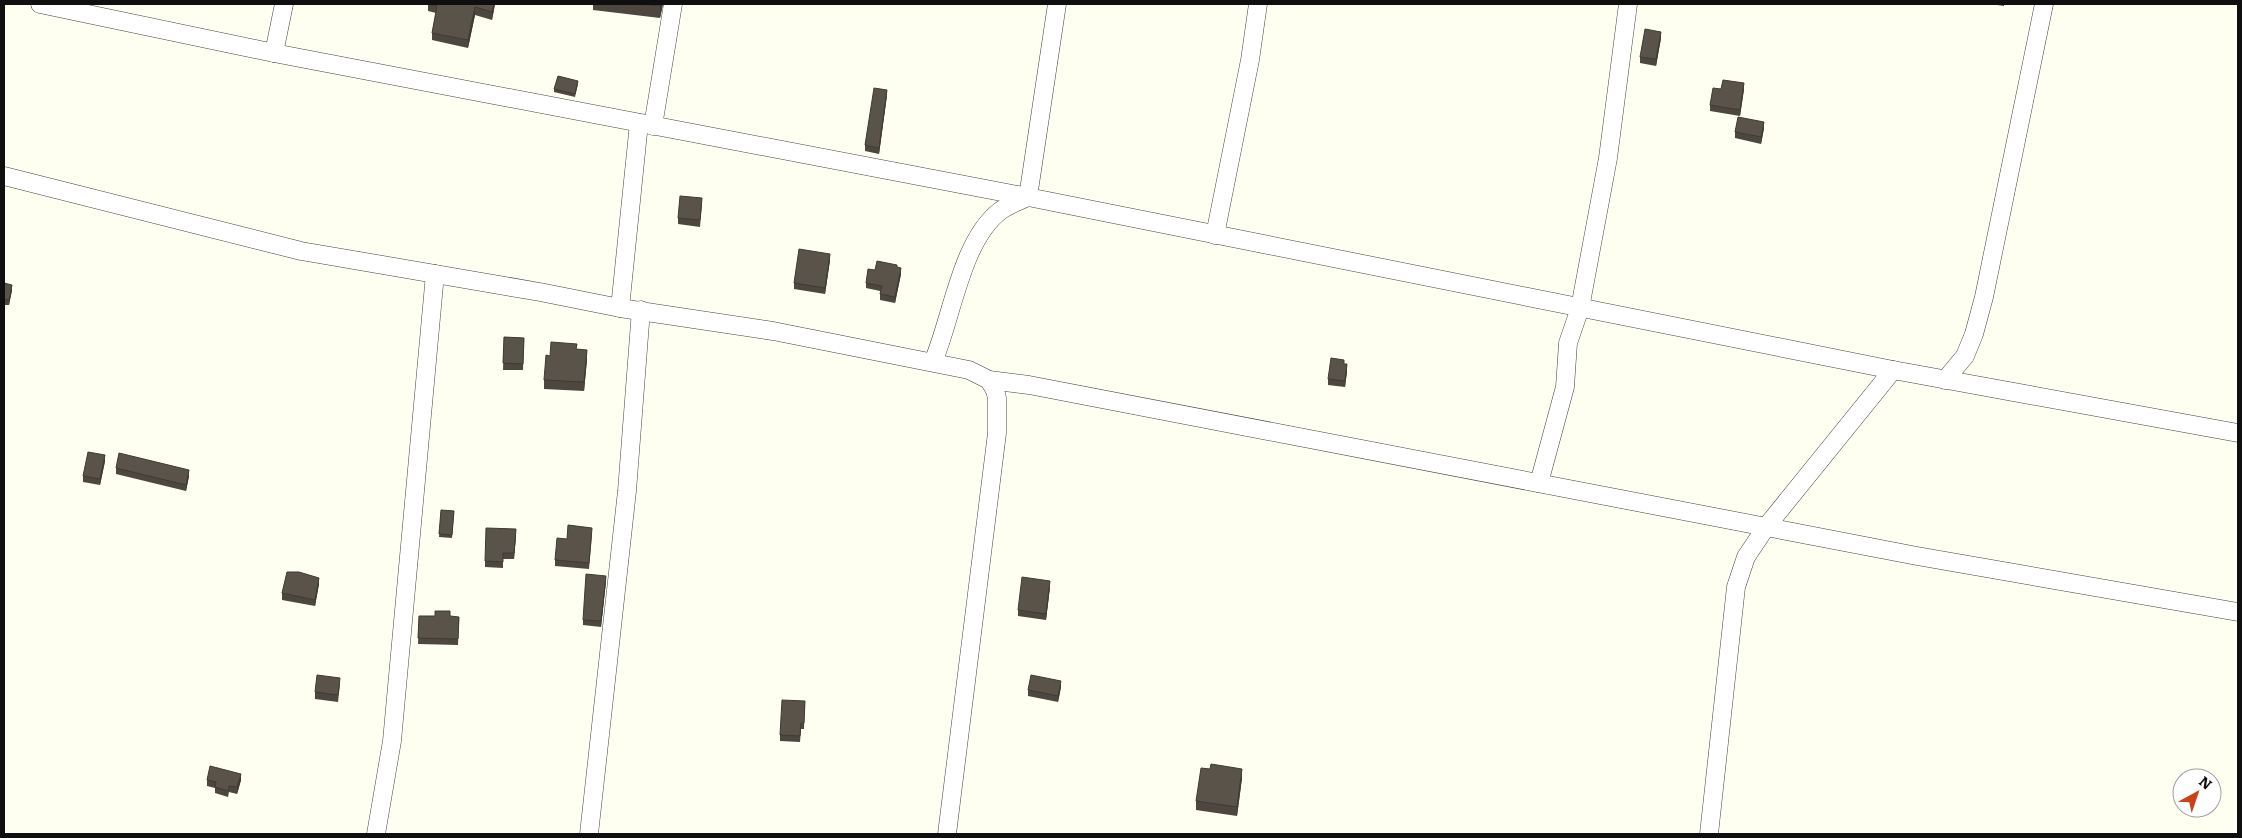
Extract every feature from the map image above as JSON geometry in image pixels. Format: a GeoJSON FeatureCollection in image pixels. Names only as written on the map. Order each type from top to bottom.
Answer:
{"type":"FeatureCollection","features":[{"type":"Feature","properties":{"kind":"street"},"geometry":{"type":"LineString","coordinates":[[40,4],[79,8],[274,53],[1028,197],[1893,370],[2238,433]]}},
{"type":"Feature","properties":{"kind":"street"},"geometry":{"type":"LineString","coordinates":[[274,53],[284,4]]}},
{"type":"Feature","properties":{"kind":"street"},"geometry":{"type":"LineString","coordinates":[[620,308],[646,124],[673,4]]}},
{"type":"Feature","properties":{"kind":"street"},"geometry":{"type":"LineString","coordinates":[[1028,197],[1057,4]]}},
{"type":"Feature","properties":{"kind":"street"},"geometry":{"type":"LineString","coordinates":[[1215,235],[1250,60],[1258,4]]}},
{"type":"Feature","properties":{"kind":"street"},"geometry":{"type":"LineString","coordinates":[[1539,483],[1565,387],[1568,343],[1580,308],[1608,158],[1628,4]]}},
{"type":"Feature","properties":{"kind":"street"},"geometry":{"type":"LineString","coordinates":[[1945,380],[1965,356],[1974,334],[1984,297],[2044,4]]}},
{"type":"Feature","properties":{"kind":"street"},"geometry":{"type":"LineString","coordinates":[[4,176],[301,251],[933,362],[969,370],[989,380],[1029,385],[1917,556],[2238,612]]}},
{"type":"Feature","properties":{"kind":"street"},"geometry":{"type":"LineString","coordinates":[[933,362],[942,342],[958,284],[975,244],[1000,210],[1028,197]]}},
{"type":"Feature","properties":{"kind":"street"},"geometry":{"type":"LineString","coordinates":[[376,834],[392,741],[397,694],[435,274]]}},
{"type":"Feature","properties":{"kind":"street"},"geometry":{"type":"LineString","coordinates":[[589,834],[627,491],[641,310]]}},
{"type":"Feature","properties":{"kind":"street"},"geometry":{"type":"LineString","coordinates":[[1710,834],[1736,587],[1746,557],[1766,527],[1893,370]]}},
{"type":"Feature","properties":{"kind":"street"},"geometry":{"type":"LineString","coordinates":[[947,834],[997,433],[997,398],[989,380]]}},
{"type":"Feature","properties":{"kind":"building"},"geometry":{"type":"Polygon","coordinates":[[[428,4],[494,4],[492,12],[475,7],[468,40],[432,33],[437,6],[428,4]]]}},
{"type":"Feature","properties":{"kind":"building"},"geometry":{"type":"Polygon","coordinates":[[[640,4],[660,4],[660,6],[640,4]]]}},
{"type":"Feature","properties":{"kind":"building"},"geometry":{"type":"Polygon","coordinates":[[[1645,29],[1661,32],[1656,59],[1640,57],[1645,29]]]}},
{"type":"Feature","properties":{"kind":"building"},"geometry":{"type":"Polygon","coordinates":[[[558,76],[578,81],[575,94],[554,89],[558,76]]]}},
{"type":"Feature","properties":{"kind":"building"},"geometry":{"type":"Polygon","coordinates":[[[1723,80],[1744,83],[1740,110],[1710,105],[1713,88],[1721,89],[1723,80]]]}},
{"type":"Feature","properties":{"kind":"building"},"geometry":{"type":"Polygon","coordinates":[[[874,88],[887,90],[879,148],[865,145],[874,88]]]}},
{"type":"Feature","properties":{"kind":"building"},"geometry":{"type":"Polygon","coordinates":[[[1738,117],[1764,122],[1761,137],[1735,132],[1738,117]]]}},
{"type":"Feature","properties":{"kind":"building"},"geometry":{"type":"Polygon","coordinates":[[[680,196],[702,198],[700,220],[678,218],[680,196]]]}},
{"type":"Feature","properties":{"kind":"building"},"geometry":{"type":"Polygon","coordinates":[[[799,249],[830,254],[825,288],[794,283],[799,249]]]}},
{"type":"Feature","properties":{"kind":"building"},"geometry":{"type":"Polygon","coordinates":[[[877,261],[897,265],[897,267],[901,268],[895,297],[880,294],[882,286],[866,283],[868,269],[875,270],[877,261]]]}},
{"type":"Feature","properties":{"kind":"building"},"geometry":{"type":"Polygon","coordinates":[[[4,283],[12,285],[9,300],[4,299],[4,283]]]}},
{"type":"Feature","properties":{"kind":"building"},"geometry":{"type":"Polygon","coordinates":[[[504,337],[524,338],[523,364],[503,363],[504,337]]]}},
{"type":"Feature","properties":{"kind":"building"},"geometry":{"type":"Polygon","coordinates":[[[551,342],[577,344],[576,349],[587,350],[584,382],[544,380],[546,355],[550,356],[551,342]]]}},
{"type":"Feature","properties":{"kind":"building"},"geometry":{"type":"Polygon","coordinates":[[[1331,358],[1344,360],[1344,364],[1347,364],[1345,381],[1328,379],[1331,358]]]}},
{"type":"Feature","properties":{"kind":"building"},"geometry":{"type":"Polygon","coordinates":[[[88,452],[105,455],[100,479],[83,476],[88,452]]]}},
{"type":"Feature","properties":{"kind":"building"},"geometry":{"type":"Polygon","coordinates":[[[119,453],[189,470],[186,485],[116,468],[119,453]]]}},
{"type":"Feature","properties":{"kind":"building"},"geometry":{"type":"Polygon","coordinates":[[[441,510],[454,511],[452,535],[439,534],[441,510]]]}},
{"type":"Feature","properties":{"kind":"building"},"geometry":{"type":"Polygon","coordinates":[[[568,525],[592,528],[589,563],[555,560],[557,538],[567,539],[568,525]]]}},
{"type":"Feature","properties":{"kind":"building"},"geometry":{"type":"Polygon","coordinates":[[[486,528],[516,529],[514,553],[503,553],[503,562],[485,561],[486,528]]]}},
{"type":"Feature","properties":{"kind":"building"},"geometry":{"type":"Polygon","coordinates":[[[287,572],[299,572],[319,578],[315,600],[282,593],[287,572]]]}},
{"type":"Feature","properties":{"kind":"building"},"geometry":{"type":"Polygon","coordinates":[[[586,574],[606,576],[601,621],[583,620],[586,574]]]}},
{"type":"Feature","properties":{"kind":"building"},"geometry":{"type":"Polygon","coordinates":[[[1022,577],[1050,581],[1046,614],[1018,610],[1022,577]]]}},
{"type":"Feature","properties":{"kind":"building"},"geometry":{"type":"Polygon","coordinates":[[[435,611],[450,611],[450,616],[459,617],[458,639],[418,638],[419,616],[435,616],[435,611]]]}},
{"type":"Feature","properties":{"kind":"building"},"geometry":{"type":"Polygon","coordinates":[[[317,675],[340,678],[338,695],[315,692],[317,675]]]}},
{"type":"Feature","properties":{"kind":"building"},"geometry":{"type":"Polygon","coordinates":[[[1031,675],[1061,681],[1058,696],[1028,690],[1031,675]]]}},
{"type":"Feature","properties":{"kind":"building"},"geometry":{"type":"Polygon","coordinates":[[[782,700],[805,701],[804,723],[801,723],[800,736],[780,735],[782,700]]]}},
{"type":"Feature","properties":{"kind":"building"},"geometry":{"type":"Polygon","coordinates":[[[1211,764],[1242,769],[1237,807],[1196,801],[1201,768],[1210,769],[1211,764]]]}},
{"type":"Feature","properties":{"kind":"building"},"geometry":{"type":"Polygon","coordinates":[[[210,766],[241,774],[237,787],[229,786],[228,791],[215,787],[216,782],[207,780],[210,766]]]}}]}
